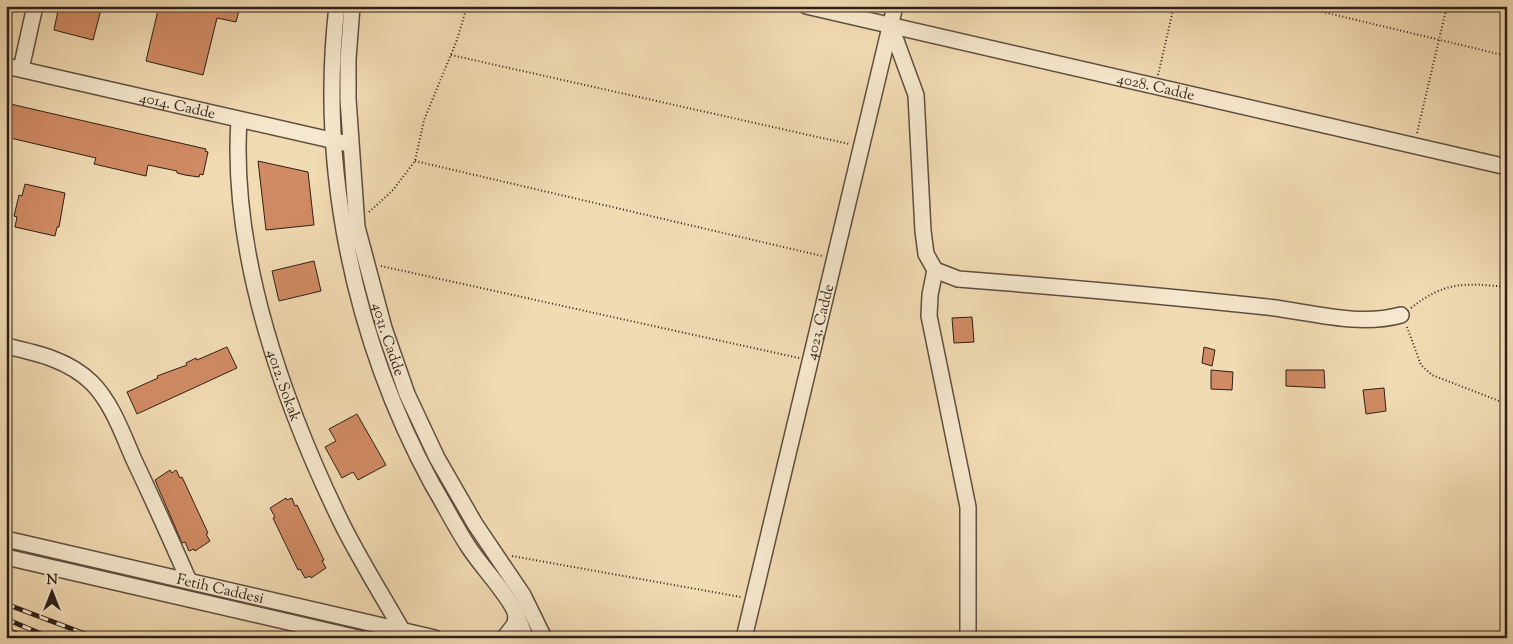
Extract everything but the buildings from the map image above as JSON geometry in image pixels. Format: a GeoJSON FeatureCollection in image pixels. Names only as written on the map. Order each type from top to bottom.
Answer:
{"type":"FeatureCollection","features":[{"type":"Feature","properties":{"kind":"street"},"geometry":{"type":"LineString","coordinates":[[13,67],[35,6]]}},
{"type":"Feature","properties":{"kind":"street","name":"4031. Cadde"},"geometry":{"type":"LineString","coordinates":[[337,6],[333,75],[334,142],[342,220],[360,301],[384,377],[432,483],[468,546],[512,605],[526,638]]}},
{"type":"Feature","properties":{"kind":"street","name":"4031. Cadde"},"geometry":{"type":"LineString","coordinates":[[352,6],[348,59],[350,143],[358,223],[366,263],[384,328],[409,399],[456,493],[523,595],[544,638]]}},
{"type":"Feature","properties":{"kind":"street","name":"4028. Cadde"},"geometry":{"type":"LineString","coordinates":[[806,6],[1507,167]]}},
{"type":"Feature","properties":{"kind":"street","name":"4023. Cadde"},"geometry":{"type":"LineString","coordinates":[[744,638],[895,6]]}},
{"type":"Feature","properties":{"kind":"street"},"geometry":{"type":"LineString","coordinates":[[890,24],[916,95],[922,231],[926,254],[935,270],[958,279],[1267,307],[1358,320],[1385,319],[1402,315]]}},
{"type":"Feature","properties":{"kind":"street","name":"4014. Cadde"},"geometry":{"type":"LineString","coordinates":[[13,67],[334,142],[350,143]]}},
{"type":"Feature","properties":{"kind":"street","name":"4012. Sokak"},"geometry":{"type":"LineString","coordinates":[[239,120],[238,164],[244,225],[262,314],[280,376],[306,442],[342,524],[402,630]]}},
{"type":"Feature","properties":{"kind":"street"},"geometry":{"type":"LineString","coordinates":[[935,270],[930,294],[929,316],[968,508],[968,638]]}},
{"type":"Feature","properties":{"kind":"street"},"geometry":{"type":"LineString","coordinates":[[6,346],[46,355],[70,367],[92,382],[102,396],[124,438],[190,581]]}},
{"type":"Feature","properties":{"kind":"street","name":"Fetih Caddesi"},"geometry":{"type":"LineString","coordinates":[[6,539],[435,638]]}},
{"type":"Feature","properties":{"kind":"street","name":"Fetih Caddesi"},"geometry":{"type":"LineString","coordinates":[[6,557],[358,638]]}},
{"type":"Feature","properties":{"kind":"street"},"geometry":{"type":"LineString","coordinates":[[504,638],[515,624],[516,615]]}},
{"type":"Feature","properties":{"kind":"path"},"geometry":{"type":"LineString","coordinates":[[358,223],[393,190],[415,161],[424,120],[451,55],[467,6]]}},
{"type":"Feature","properties":{"kind":"path"},"geometry":{"type":"LineString","coordinates":[[1156,85],[1174,6]]}},
{"type":"Feature","properties":{"kind":"path"},"geometry":{"type":"LineString","coordinates":[[1298,6],[1507,56]]}},
{"type":"Feature","properties":{"kind":"path"},"geometry":{"type":"LineString","coordinates":[[1414,146],[1447,6]]}},
{"type":"Feature","properties":{"kind":"path"},"geometry":{"type":"LineString","coordinates":[[451,55],[861,146]]}},
{"type":"Feature","properties":{"kind":"path"},"geometry":{"type":"LineString","coordinates":[[415,161],[834,259]]}},
{"type":"Feature","properties":{"kind":"path"},"geometry":{"type":"LineString","coordinates":[[366,263],[811,361]]}},
{"type":"Feature","properties":{"kind":"path"},"geometry":{"type":"LineString","coordinates":[[1507,287],[1476,284],[1451,285],[1426,296],[1402,315],[1421,365],[1432,375],[1507,404]]}},
{"type":"Feature","properties":{"kind":"path"},"geometry":{"type":"LineString","coordinates":[[497,558],[504,555],[754,599]]}},
{"type":"Feature","properties":{"kind":"railway"},"geometry":{"type":"LineString","coordinates":[[6,604],[96,638]]}},
{"type":"Feature","properties":{"kind":"railway"},"geometry":{"type":"LineString","coordinates":[[6,619],[51,638]]}},
{"type":"Feature","properties":{"kind":"railway"},"geometry":{"type":"LineString","coordinates":[[6,629],[27,638]]}}]}
